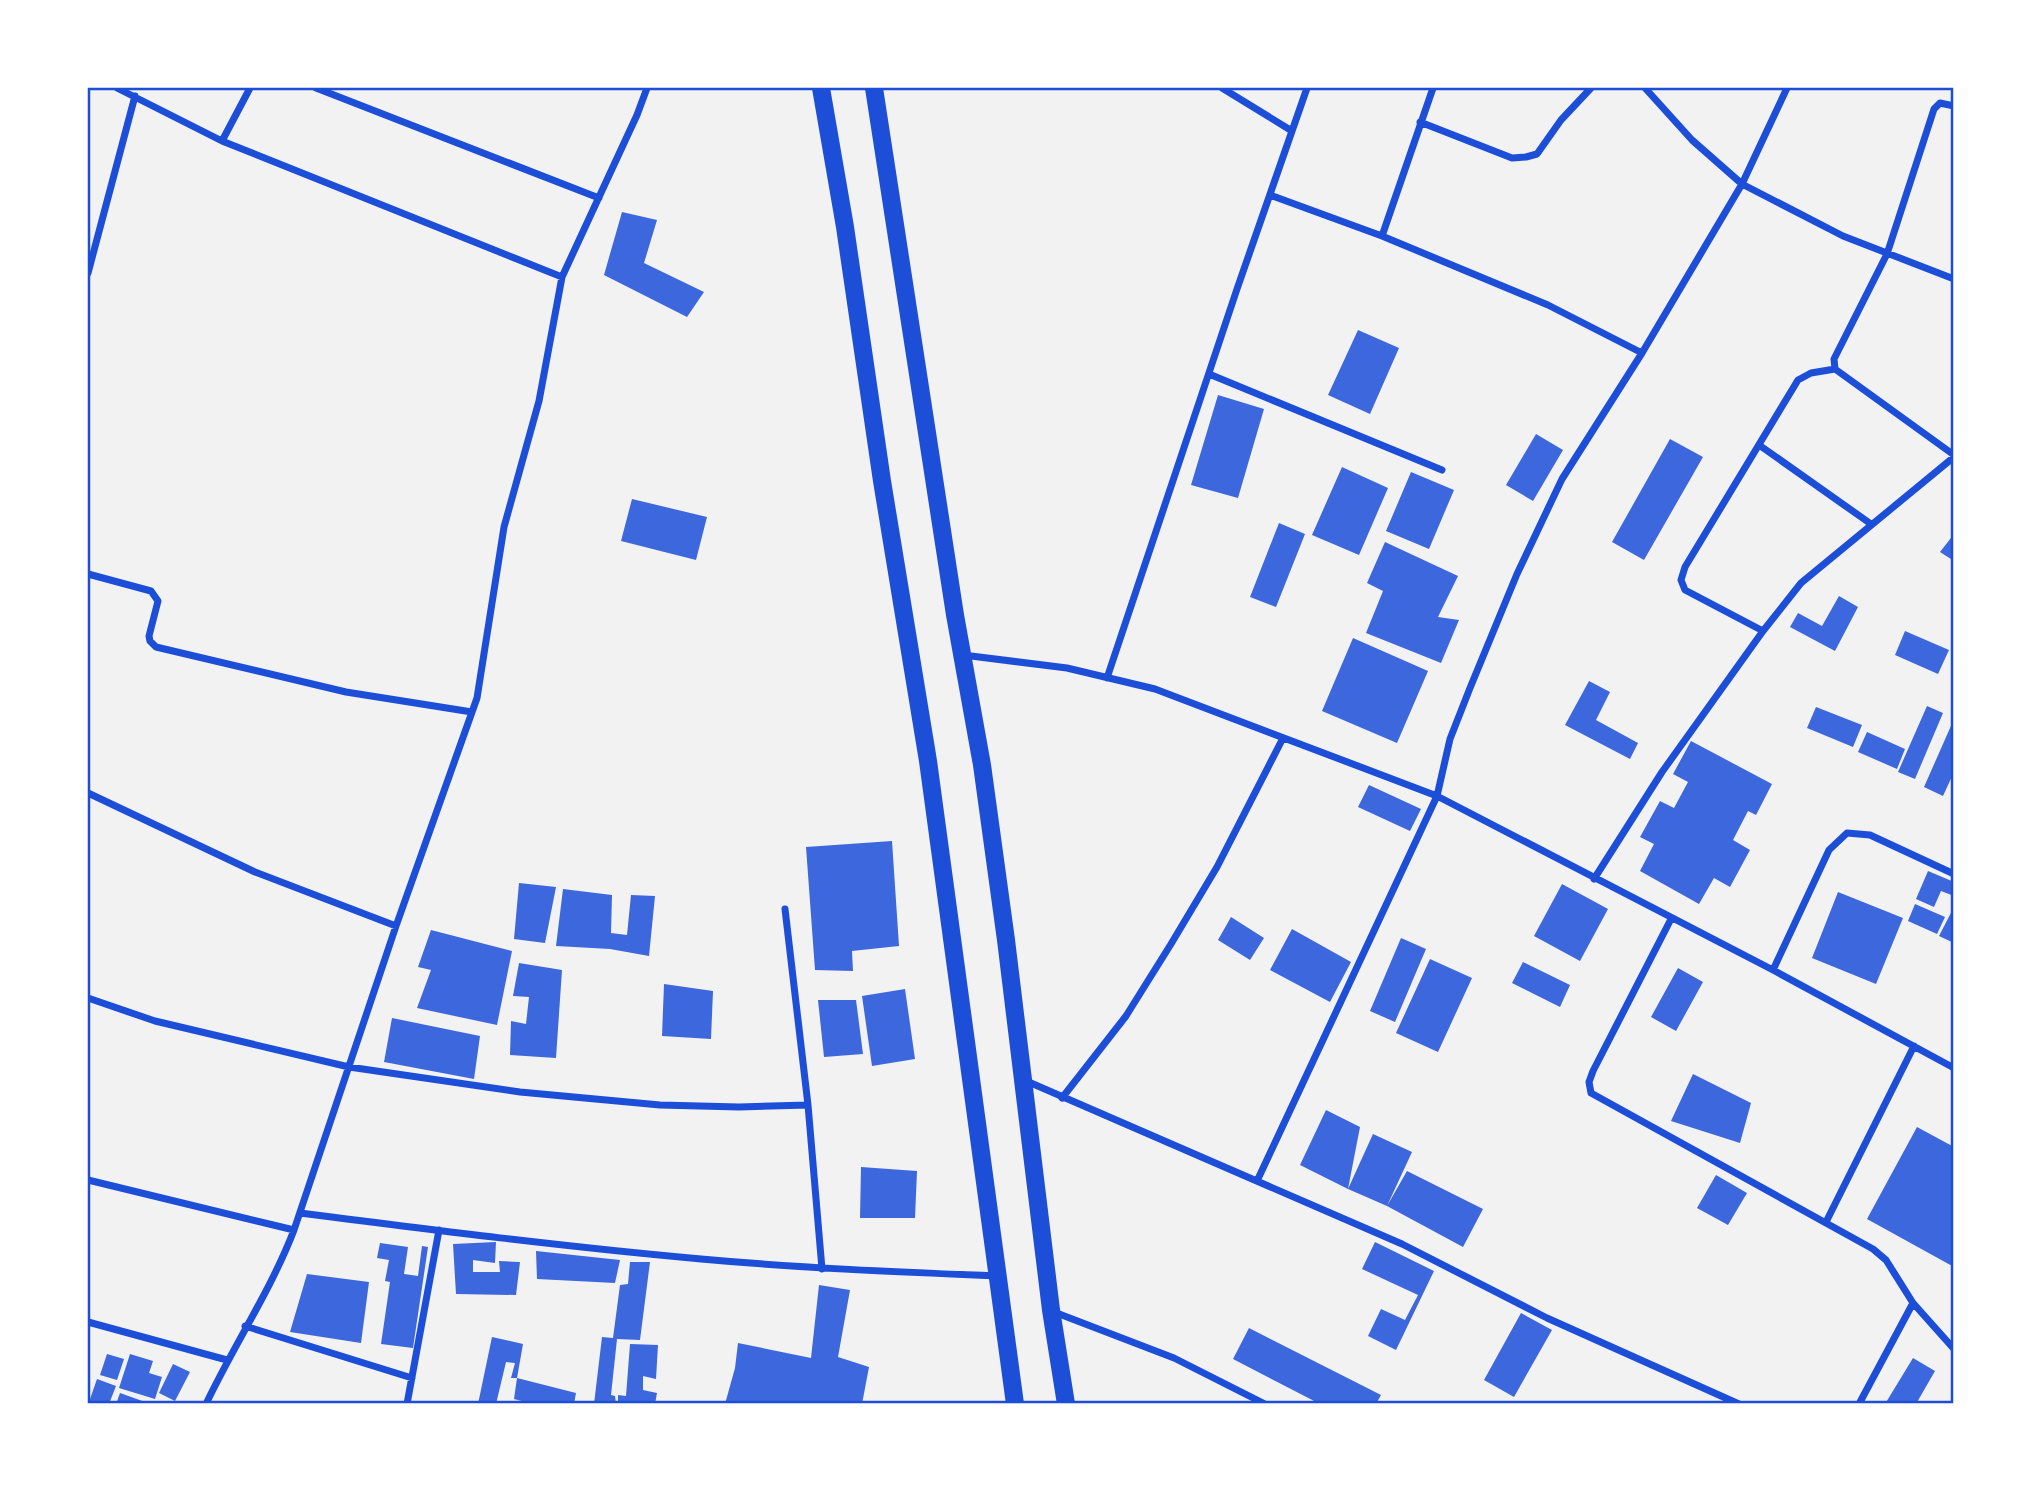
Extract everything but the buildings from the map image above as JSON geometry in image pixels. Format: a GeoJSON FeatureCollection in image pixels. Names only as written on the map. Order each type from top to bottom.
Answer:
{"type":"FeatureCollection","features":[{"type":"Feature","properties":{"kind":"main road"},"geometry":{"type":"LineString","coordinates":[[821,88],[928,761],[1015,1404]]}},
{"type":"Feature","properties":{"kind":"main road"},"geometry":{"type":"LineString","coordinates":[[874,88],[962,655],[982,765],[1051,1310],[1066,1404]]}},
{"type":"Feature","properties":{"kind":"street"},"geometry":{"type":"LineString","coordinates":[[117,88],[222,141],[562,277]]}},
{"type":"Feature","properties":{"kind":"street"},"geometry":{"type":"LineString","coordinates":[[222,141],[250,88]]}},
{"type":"Feature","properties":{"kind":"street"},"geometry":{"type":"LineString","coordinates":[[316,88],[599,198]]}},
{"type":"Feature","properties":{"kind":"street"},"geometry":{"type":"LineString","coordinates":[[206,1404],[284,1256],[294,1230],[396,926],[477,698],[503,527],[538,401],[562,277],[637,116],[647,88]]}},
{"type":"Feature","properties":{"kind":"street"},"geometry":{"type":"LineString","coordinates":[[1222,88],[1292,131]]}},
{"type":"Feature","properties":{"kind":"street"},"geometry":{"type":"LineString","coordinates":[[1107,678],[1307,88]]}},
{"type":"Feature","properties":{"kind":"street"},"geometry":{"type":"LineString","coordinates":[[1382,236],[1433,88]]}},
{"type":"Feature","properties":{"kind":"street"},"geometry":{"type":"LineString","coordinates":[[1420,122],[1512,158],[1526,158],[1537,154],[1561,120],[1591,88]]}},
{"type":"Feature","properties":{"kind":"street"},"geometry":{"type":"LineString","coordinates":[[1644,88],[1692,140],[1742,184],[1843,236],[1954,279]]}},
{"type":"Feature","properties":{"kind":"street"},"geometry":{"type":"LineString","coordinates":[[1257,1181],[1437,796],[1450,739],[1517,574],[1562,479],[1642,353],[1742,184],[1787,88]]}},
{"type":"Feature","properties":{"kind":"street"},"geometry":{"type":"LineString","coordinates":[[88,273],[135,96]]}},
{"type":"Feature","properties":{"kind":"street"},"geometry":{"type":"LineString","coordinates":[[1835,369],[1834,359],[1887,254],[1934,109],[1940,103],[1954,106]]}},
{"type":"Feature","properties":{"kind":"street"},"geometry":{"type":"LineString","coordinates":[[1270,195],[1382,236],[1548,305],[1642,353]]}},
{"type":"Feature","properties":{"kind":"street"},"geometry":{"type":"LineString","coordinates":[[1594,879],[1662,772],[1763,631],[1801,583],[1954,456],[1835,369],[1811,373],[1798,380],[1685,567],[1681,580],[1685,590],[1763,631]]}},
{"type":"Feature","properties":{"kind":"street"},"geometry":{"type":"LineString","coordinates":[[1209,374],[1441,470]]}},
{"type":"Feature","properties":{"kind":"street"},"geometry":{"type":"LineString","coordinates":[[1759,445],[1871,524]]}},
{"type":"Feature","properties":{"kind":"street"},"geometry":{"type":"LineString","coordinates":[[88,574],[151,591],[158,601],[149,636],[156,647],[346,692],[472,712]]}},
{"type":"Feature","properties":{"kind":"street"},"geometry":{"type":"LineString","coordinates":[[962,655],[1067,668],[1155,688],[1437,796],[1773,970],[1954,1068]]}},
{"type":"Feature","properties":{"kind":"street"},"geometry":{"type":"LineString","coordinates":[[1062,1098],[1126,1016],[1217,867],[1283,738]]}},
{"type":"Feature","properties":{"kind":"street"},"geometry":{"type":"LineString","coordinates":[[88,793],[255,872],[396,926]]}},
{"type":"Feature","properties":{"kind":"street"},"geometry":{"type":"LineString","coordinates":[[1773,970],[1829,850],[1847,833],[1870,835],[1954,874]]}},
{"type":"Feature","properties":{"kind":"street"},"geometry":{"type":"LineString","coordinates":[[785,909],[808,1105],[822,1269]]}},
{"type":"Feature","properties":{"kind":"street"},"geometry":{"type":"LineString","coordinates":[[1671,919],[1593,1070],[1589,1082],[1591,1093],[1826,1222],[1880,1255],[1913,1303],[1954,1349]]}},
{"type":"Feature","properties":{"kind":"street"},"geometry":{"type":"LineString","coordinates":[[88,998],[155,1021],[349,1067],[520,1092],[660,1105],[808,1105]]}},
{"type":"Feature","properties":{"kind":"street"},"geometry":{"type":"LineString","coordinates":[[1826,1222],[1914,1046]]}},
{"type":"Feature","properties":{"kind":"street"},"geometry":{"type":"LineString","coordinates":[[1023,1080],[1402,1244],[1547,1318],[1739,1404]]}},
{"type":"Feature","properties":{"kind":"street"},"geometry":{"type":"LineString","coordinates":[[88,1180],[294,1230]]}},
{"type":"Feature","properties":{"kind":"street"},"geometry":{"type":"LineString","coordinates":[[300,1213],[584,1248],[822,1269],[998,1276]]}},
{"type":"Feature","properties":{"kind":"street"},"geometry":{"type":"LineString","coordinates":[[407,1404],[439,1230]]}},
{"type":"Feature","properties":{"kind":"street"},"geometry":{"type":"LineString","coordinates":[[1858,1404],[1913,1303]]}},
{"type":"Feature","properties":{"kind":"street"},"geometry":{"type":"LineString","coordinates":[[1051,1310],[1174,1358],[1265,1404]]}},
{"type":"Feature","properties":{"kind":"street"},"geometry":{"type":"LineString","coordinates":[[88,1322],[227,1360]]}},
{"type":"Feature","properties":{"kind":"street"},"geometry":{"type":"LineString","coordinates":[[246,1326],[412,1378]]}}]}
